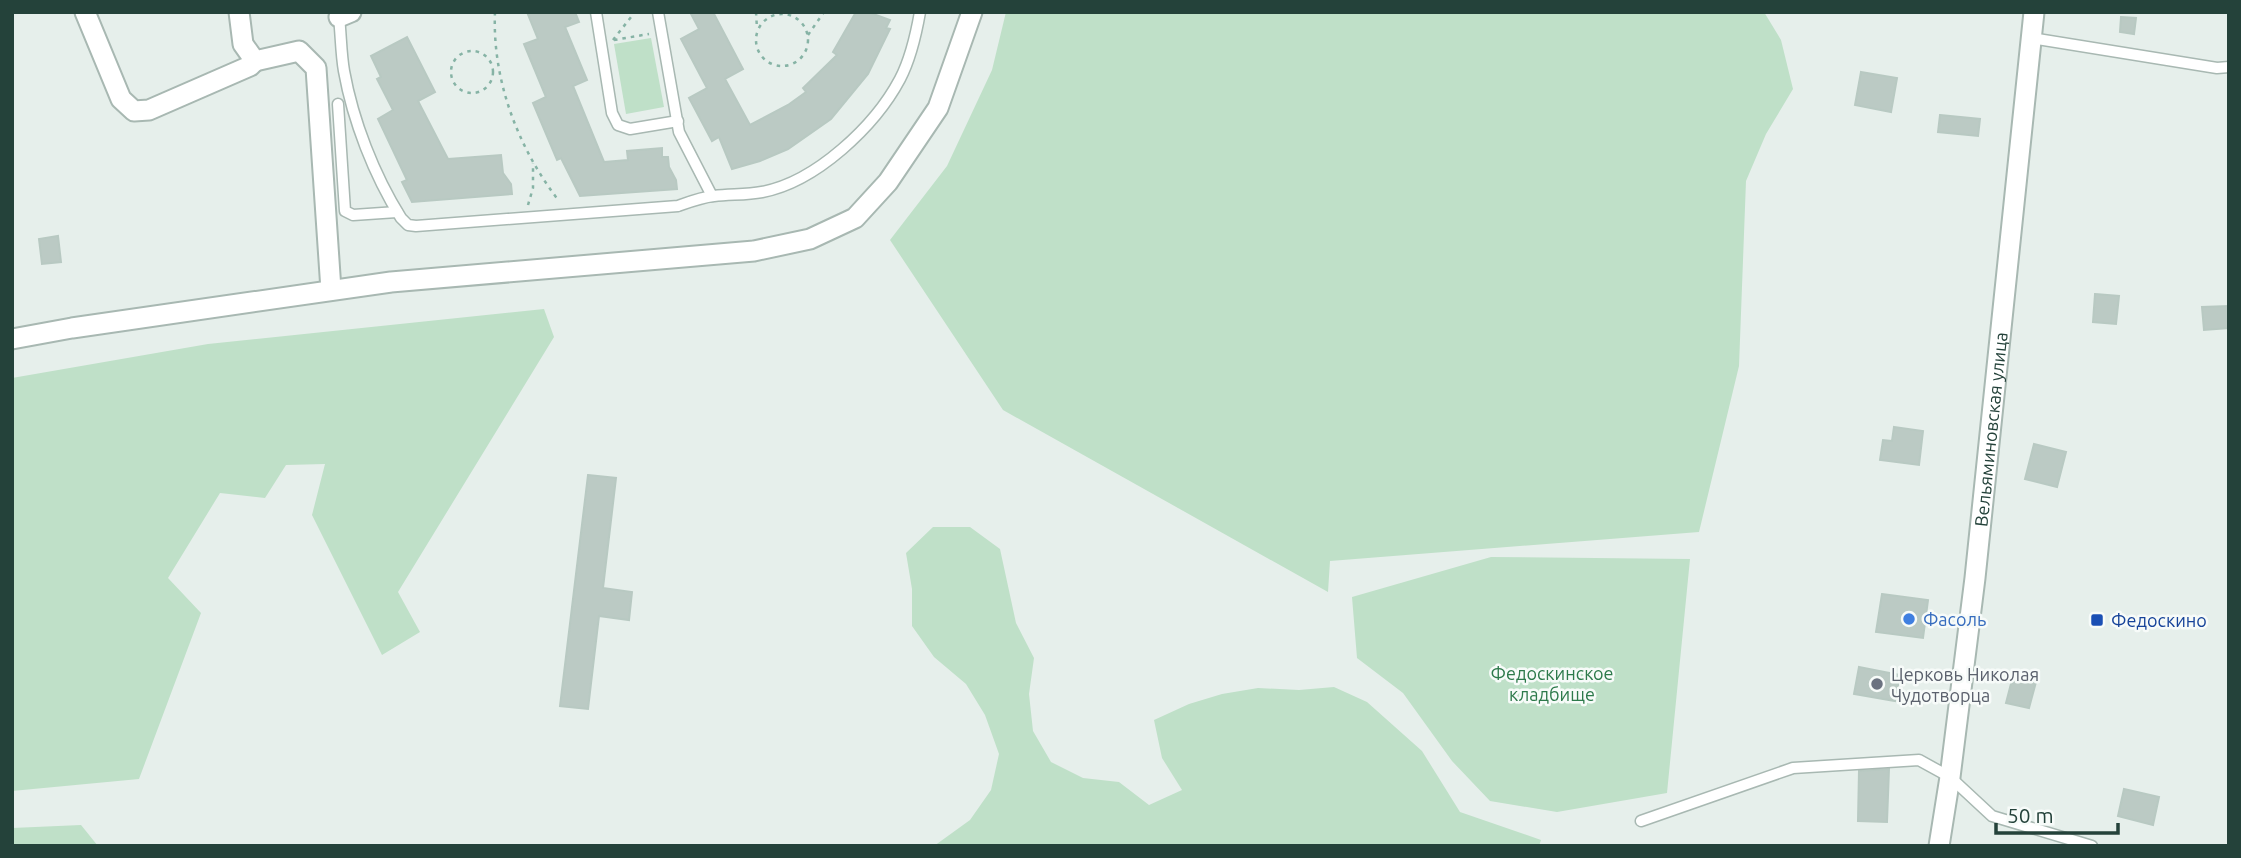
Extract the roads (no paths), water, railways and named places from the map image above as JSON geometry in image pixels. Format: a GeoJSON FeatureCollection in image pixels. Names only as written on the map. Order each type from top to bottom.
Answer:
{"type":"FeatureCollection","features":[{"type":"Feature","properties":{"kind":"street"},"geometry":{"type":"LineString","coordinates":[[85,12],[121,99],[134,111],[149,110],[250,66],[254,61],[299,51],[316,68],[331,290]]}},
{"type":"Feature","properties":{"kind":"street"},"geometry":{"type":"LineString","coordinates":[[239,12],[243,44],[254,61]]}},
{"type":"Feature","properties":{"kind":"street"},"geometry":{"type":"LineString","coordinates":[[12,339],[391,282],[754,251],[810,239],[855,218],[888,182],[938,108],[972,12]]}},
{"type":"Feature","properties":{"kind":"street","name":"Вельяминовская улица"},"geometry":{"type":"LineString","coordinates":[[1939,846],[1975,578],[2034,12]]}},
{"type":"Feature","properties":{"kind":"lane"},"geometry":{"type":"LineString","coordinates":[[596,12],[614,120],[618,125],[630,129],[678,121]]}},
{"type":"Feature","properties":{"kind":"lane"},"geometry":{"type":"LineString","coordinates":[[658,12],[679,132],[712,196]]}},
{"type":"Feature","properties":{"kind":"lane"},"geometry":{"type":"LineString","coordinates":[[345,15],[344,70],[355,116],[397,212],[408,225],[416,226],[678,206],[712,196],[763,192],[800,179],[839,152],[873,117],[900,79],[915,41],[920,12]]}},
{"type":"Feature","properties":{"kind":"lane"},"geometry":{"type":"LineString","coordinates":[[2031,38],[2229,68]]}},
{"type":"Feature","properties":{"kind":"lane"},"geometry":{"type":"LineString","coordinates":[[338,104],[345,211],[353,215],[397,212]]}},
{"type":"Feature","properties":{"kind":"lane"},"geometry":{"type":"LineString","coordinates":[[1642,821],[1793,768],[1919,760],[1950,777],[1992,816],[2092,846]]}},
{"type":"Feature","properties":{"kind":"place","name":"Фасоль"},"geometry":{"type":"Point","coordinates":[1909,619]}},
{"type":"Feature","properties":{"kind":"place","name":"Федоскино"},"geometry":{"type":"Point","coordinates":[2097,620]}},
{"type":"Feature","properties":{"kind":"place","name":"Церковь Николая Чудотворца"},"geometry":{"type":"Point","coordinates":[1877,684]}},
{"type":"Feature","properties":{"kind":"park label","name":"Федоскинское кладбище"},"geometry":{"type":"Point","coordinates":[1552,683]}}]}
